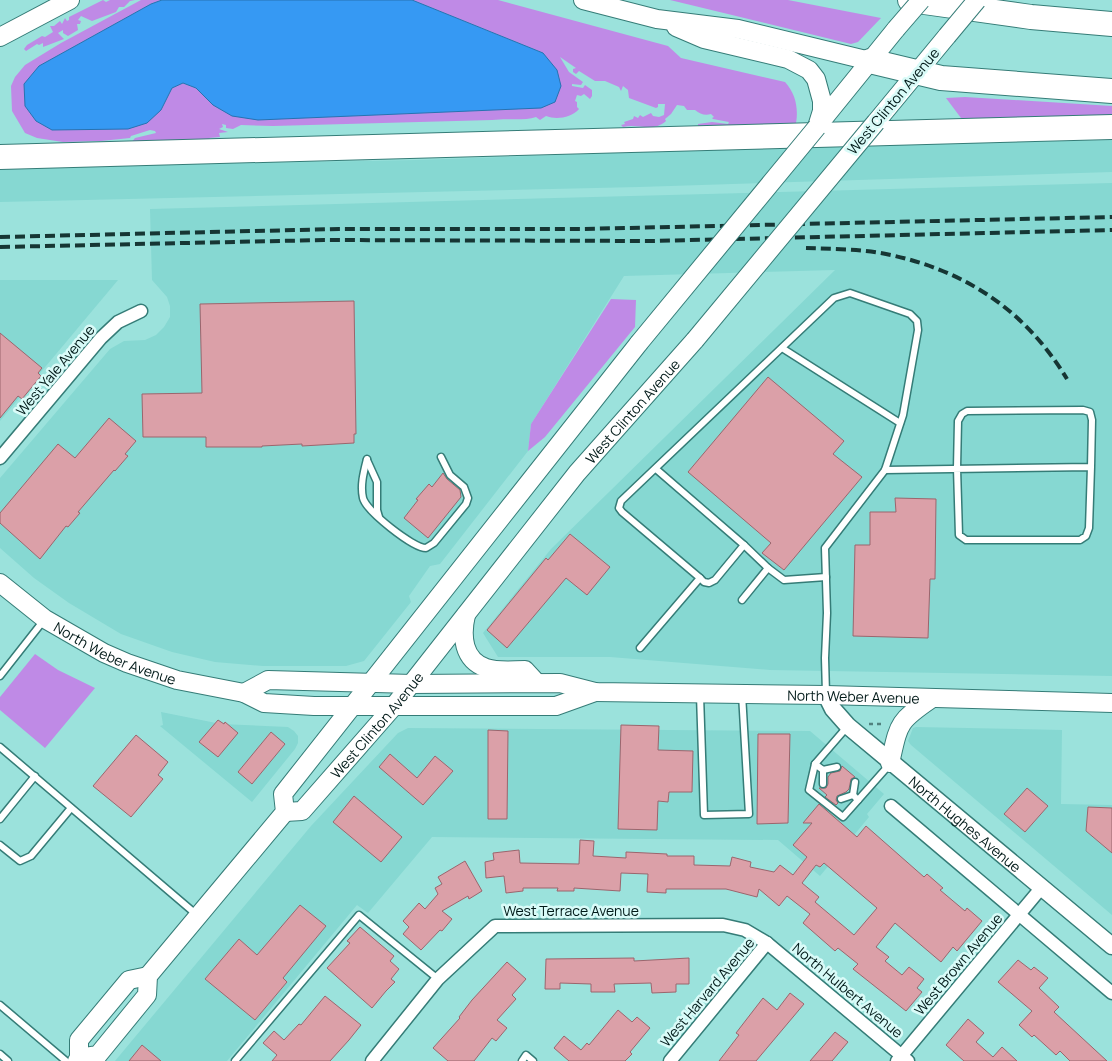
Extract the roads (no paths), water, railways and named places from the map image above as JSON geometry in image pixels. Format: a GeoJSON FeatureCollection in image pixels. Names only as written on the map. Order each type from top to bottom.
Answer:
{"type":"FeatureCollection","features":[{"type":"Feature","properties":{"kind":"highway"},"geometry":{"type":"LineString","coordinates":[[910,0],[1031,16],[1112,24]]}},
{"type":"Feature","properties":{"kind":"highway"},"geometry":{"type":"LineString","coordinates":[[870,61],[941,78],[1112,90]]}},
{"type":"Feature","properties":{"kind":"highway"},"geometry":{"type":"LineString","coordinates":[[0,157],[1112,127]]}},
{"type":"Feature","properties":{"kind":"main road"},"geometry":{"type":"LineString","coordinates":[[0,37],[70,0]]}},
{"type":"Feature","properties":{"kind":"main road"},"geometry":{"type":"LineString","coordinates":[[583,0],[657,19],[738,29],[870,61]]}},
{"type":"Feature","properties":{"kind":"main road","name":"West Clinton Avenue"},"geometry":{"type":"LineString","coordinates":[[921,0],[638,343],[283,794],[285,812],[302,811],[394,706],[577,473],[695,340],[977,0]]}},
{"type":"Feature","properties":{"kind":"main road"},"geometry":{"type":"LineString","coordinates":[[657,19],[704,39],[777,55],[799,63],[809,70],[816,79],[820,92],[822,111],[817,127]]}},
{"type":"Feature","properties":{"kind":"main road","name":"North Weber Avenue"},"geometry":{"type":"LineString","coordinates":[[0,583],[45,619],[71,636],[104,653],[134,666],[176,680],[244,693],[264,703],[314,706],[556,706],[595,692]]}},
{"type":"Feature","properties":{"kind":"main road"},"geometry":{"type":"LineString","coordinates":[[466,614],[463,635],[469,655],[477,663],[486,668],[525,670],[537,683]]}},
{"type":"Feature","properties":{"kind":"main road","name":"North Weber Avenue"},"geometry":{"type":"LineString","coordinates":[[244,693],[268,680],[412,684],[560,683],[595,692],[826,695],[1112,703]]}},
{"type":"Feature","properties":{"kind":"main road"},"geometry":{"type":"LineString","coordinates":[[890,762],[899,727],[904,719],[930,699]]}},
{"type":"Feature","properties":{"kind":"main road"},"geometry":{"type":"LineString","coordinates":[[148,976],[128,980],[79,1040],[74,1060],[98,1055],[147,995],[148,976],[285,812]]}},
{"type":"Feature","properties":{"kind":"street","name":"West Yale Avenue"},"geometry":{"type":"LineString","coordinates":[[0,458],[101,338],[118,322],[141,312]]}},
{"type":"Feature","properties":{"kind":"street","name":"North Hughes Avenue"},"geometry":{"type":"LineString","coordinates":[[826,695],[833,709],[848,726],[1112,946]]}},
{"type":"Feature","properties":{"kind":"street"},"geometry":{"type":"LineString","coordinates":[[891,806],[1112,993]]}},
{"type":"Feature","properties":{"kind":"street","name":"West Brown Avenue"},"geometry":{"type":"LineString","coordinates":[[903,1059],[1042,887]]}},
{"type":"Feature","properties":{"kind":"street","name":"West Terrace Avenue"},"geometry":{"type":"LineString","coordinates":[[372,1061],[438,979],[495,926],[722,925],[745,930],[768,943]]}},
{"type":"Feature","properties":{"kind":"street","name":"North Hulbert Avenue"},"geometry":{"type":"LineString","coordinates":[[768,943],[903,1059]]}},
{"type":"Feature","properties":{"kind":"street","name":"West Harvard Avenue"},"geometry":{"type":"LineString","coordinates":[[670,1061],[768,943]]}},
{"type":"Feature","properties":{"kind":"lane"},"geometry":{"type":"LineString","coordinates":[[744,546],[715,580],[709,583],[704,582],[619,508],[622,502],[834,298],[850,293],[910,314],[917,320],[918,330],[900,423],[885,470],[825,548],[826,695]]}},
{"type":"Feature","properties":{"kind":"lane"},"geometry":{"type":"LineString","coordinates":[[782,348],[900,423]]}},
{"type":"Feature","properties":{"kind":"lane"},"geometry":{"type":"LineString","coordinates":[[1083,410],[1090,412],[1092,420],[1091,467],[1089,528],[1086,536],[1080,540],[963,539],[959,535],[958,421],[962,414],[967,411],[1083,410]]}},
{"type":"Feature","properties":{"kind":"lane"},"geometry":{"type":"LineString","coordinates":[[381,519],[377,510],[377,482],[367,459],[362,484],[363,497],[367,507],[381,519],[415,546],[426,548],[434,543],[466,504],[468,498],[464,487],[450,474],[441,457]]}},
{"type":"Feature","properties":{"kind":"lane"},"geometry":{"type":"LineString","coordinates":[[885,470],[1091,467]]}},
{"type":"Feature","properties":{"kind":"lane"},"geometry":{"type":"LineString","coordinates":[[656,469],[784,580],[826,577]]}},
{"type":"Feature","properties":{"kind":"lane"},"geometry":{"type":"LineString","coordinates":[[742,600],[768,568]]}},
{"type":"Feature","properties":{"kind":"lane"},"geometry":{"type":"LineString","coordinates":[[640,648],[700,578]]}},
{"type":"Feature","properties":{"kind":"lane"},"geometry":{"type":"LineString","coordinates":[[0,676],[45,619]]}},
{"type":"Feature","properties":{"kind":"lane"},"geometry":{"type":"LineString","coordinates":[[700,694],[704,815],[749,814],[742,694]]}},
{"type":"Feature","properties":{"kind":"lane"},"geometry":{"type":"LineString","coordinates":[[848,726],[815,764],[809,790],[843,817],[853,795],[855,782]]}},
{"type":"Feature","properties":{"kind":"lane"},"geometry":{"type":"LineString","coordinates":[[0,747],[198,916]]}},
{"type":"Feature","properties":{"kind":"lane"},"geometry":{"type":"LineString","coordinates":[[841,799],[853,795],[890,762]]}},
{"type":"Feature","properties":{"kind":"lane"},"geometry":{"type":"LineString","coordinates":[[815,764],[830,776]]}},
{"type":"Feature","properties":{"kind":"lane"},"geometry":{"type":"LineString","coordinates":[[823,770],[837,767]]}},
{"type":"Feature","properties":{"kind":"lane"},"geometry":{"type":"LineString","coordinates":[[823,770],[823,784]]}},
{"type":"Feature","properties":{"kind":"lane"},"geometry":{"type":"LineString","coordinates":[[0,819],[35,776]]}},
{"type":"Feature","properties":{"kind":"lane"},"geometry":{"type":"LineString","coordinates":[[0,845],[20,861],[32,856],[71,808]]}},
{"type":"Feature","properties":{"kind":"lane"},"geometry":{"type":"LineString","coordinates":[[236,1061],[359,915],[438,979]]}},
{"type":"Feature","properties":{"kind":"lane"},"geometry":{"type":"LineString","coordinates":[[0,1005],[74,1060]]}},
{"type":"Feature","properties":{"kind":"lane"},"geometry":{"type":"LineString","coordinates":[[0,1054],[8,1061]]}},
{"type":"Feature","properties":{"kind":"lane"},"geometry":{"type":"LineString","coordinates":[[522,1061],[526,1055],[533,1061]]}},
{"type":"Feature","properties":{"kind":"water"},"geometry":{"type":"Polygon","coordinates":[[[162,0],[412,0],[543,53],[557,70],[561,86],[555,102],[541,108],[258,120],[232,116],[213,105],[196,88],[183,83],[172,88],[161,110],[147,123],[128,129],[52,130],[36,121],[25,106],[24,84],[39,66],[151,4],[162,0]]]}},
{"type":"Feature","properties":{"kind":"railway"},"geometry":{"type":"LineString","coordinates":[[0,237],[339,229],[582,229],[1112,217]]}},
{"type":"Feature","properties":{"kind":"railway"},"geometry":{"type":"LineString","coordinates":[[0,247],[324,240],[651,241],[1112,230]]}},
{"type":"Feature","properties":{"kind":"railway"},"geometry":{"type":"LineString","coordinates":[[806,248],[856,250],[886,254],[915,261],[967,282],[1012,313],[1050,354],[1067,379]]}}]}
